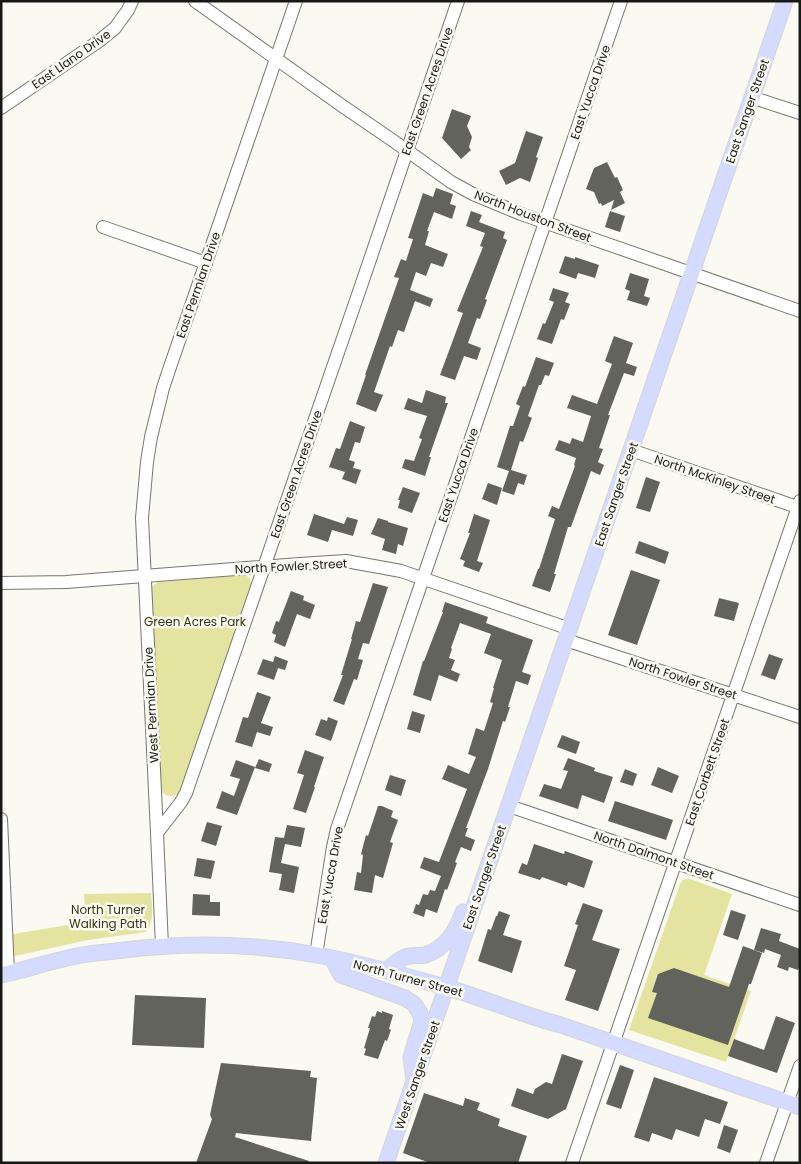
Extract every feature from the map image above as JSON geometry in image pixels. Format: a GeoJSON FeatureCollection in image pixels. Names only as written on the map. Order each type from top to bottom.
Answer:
{"type":"FeatureCollection","features":[{"type":"Feature","properties":{"kind":"main road","name":"East Sanger Street"},"geometry":{"type":"LineString","coordinates":[[446,987],[785,1]]}},
{"type":"Feature","properties":{"kind":"main road"},"geometry":{"type":"LineString","coordinates":[[386,971],[404,957],[425,955],[446,942],[459,923],[493,832],[502,825]]}},
{"type":"Feature","properties":{"kind":"main road","name":"North Turner Street"},"geometry":{"type":"LineString","coordinates":[[4,974],[83,955],[162,946],[236,946],[316,955],[446,987],[793,1104]]}},
{"type":"Feature","properties":{"kind":"main road"},"geometry":{"type":"LineString","coordinates":[[332,958],[341,975],[404,998],[414,1004],[420,1013],[422,1021],[411,1057],[414,1082]]}},
{"type":"Feature","properties":{"kind":"main road","name":"West Sanger Street"},"geometry":{"type":"LineString","coordinates":[[386,1163],[446,987]]}},
{"type":"Feature","properties":{"kind":"street","name":"East Llano Drive"},"geometry":{"type":"LineString","coordinates":[[1,108],[115,28],[132,1]]}},
{"type":"Feature","properties":{"kind":"street","name":"North Houston Street"},"geometry":{"type":"LineString","coordinates":[[195,1],[451,182],[473,194],[494,204],[800,311]]}},
{"type":"Feature","properties":{"kind":"street","name":"East Permian Drive"},"geometry":{"type":"LineString","coordinates":[[144,576],[142,518],[147,462],[163,388],[296,1]]}},
{"type":"Feature","properties":{"kind":"street","name":"East Green Acres Drive"},"geometry":{"type":"LineString","coordinates":[[157,833],[186,793],[458,1]]}},
{"type":"Feature","properties":{"kind":"street","name":"East Yucca Drive"},"geometry":{"type":"LineString","coordinates":[[316,955],[337,828],[621,1]]}},
{"type":"Feature","properties":{"kind":"street"},"geometry":{"type":"LineString","coordinates":[[751,97],[800,113]]}},
{"type":"Feature","properties":{"kind":"street"},"geometry":{"type":"LineString","coordinates":[[103,227],[206,263]]}},
{"type":"Feature","properties":{"kind":"street","name":"North McKinley Street"},"geometry":{"type":"LineString","coordinates":[[631,450],[799,505]]}},
{"type":"Feature","properties":{"kind":"street","name":"East Corbett Street"},"geometry":{"type":"LineString","coordinates":[[572,1163],[799,505]]}},
{"type":"Feature","properties":{"kind":"street","name":"North Fowler Street"},"geometry":{"type":"LineString","coordinates":[[1,583],[66,582],[346,561],[401,571],[422,578],[568,635],[800,717]]}},
{"type":"Feature","properties":{"kind":"street","name":"West Permian Drive"},"geometry":{"type":"LineString","coordinates":[[144,576],[157,833]]}},
{"type":"Feature","properties":{"kind":"street","name":"North Dalmont Street"},"geometry":{"type":"LineString","coordinates":[[509,806],[800,905]]}},
{"type":"Feature","properties":{"kind":"street"},"geometry":{"type":"LineString","coordinates":[[1,819],[4,974]]}},
{"type":"Feature","properties":{"kind":"street"},"geometry":{"type":"LineString","coordinates":[[157,833],[162,946]]}},
{"type":"Feature","properties":{"kind":"street"},"geometry":{"type":"LineString","coordinates":[[766,1163],[793,1104],[800,1066]]}},
{"type":"Feature","properties":{"kind":"green space","name":"Green Acres Park"},"geometry":{"type":"Polygon","coordinates":[[[242,575],[249,578],[251,584],[180,790],[177,795],[167,795],[160,789],[151,591],[158,582],[242,575]]]}},
{"type":"Feature","properties":{"kind":"green space"},"geometry":{"type":"Polygon","coordinates":[[[686,879],[732,894],[704,975],[751,991],[726,1062],[629,1030],[680,884],[686,879]]]}},
{"type":"Feature","properties":{"kind":"green space","name":"North Turner Walking Path"},"geometry":{"type":"Polygon","coordinates":[[[151,893],[152,918],[146,932],[88,940],[1,959],[1,936],[86,922],[84,894],[151,893]]]}},
{"type":"Feature","properties":{"kind":"building"},"geometry":{"type":"Polygon","coordinates":[[[452,109],[471,116],[467,126],[472,137],[469,147],[471,150],[461,159],[442,138],[452,109]]]}},
{"type":"Feature","properties":{"kind":"building"},"geometry":{"type":"Polygon","coordinates":[[[526,131],[543,137],[530,182],[520,178],[506,185],[499,171],[515,163],[526,131]]]}},
{"type":"Feature","properties":{"kind":"building"},"geometry":{"type":"Polygon","coordinates":[[[607,162],[623,190],[620,192],[625,203],[611,210],[614,200],[602,206],[601,203],[599,204],[594,192],[586,189],[594,168],[607,162]]]}},
{"type":"Feature","properties":{"kind":"building"},"geometry":{"type":"Polygon","coordinates":[[[436,188],[453,194],[450,204],[456,206],[452,219],[434,212],[427,231],[429,231],[425,245],[448,254],[443,267],[431,263],[426,276],[416,272],[410,290],[433,299],[430,307],[415,301],[404,332],[398,330],[392,347],[390,346],[374,392],[383,395],[376,412],[356,404],[399,278],[394,277],[401,259],[406,261],[413,239],[408,238],[423,193],[433,197],[436,188]]]}},
{"type":"Feature","properties":{"kind":"building"},"geometry":{"type":"Polygon","coordinates":[[[471,211],[482,215],[479,222],[505,232],[503,238],[507,240],[485,299],[487,300],[480,319],[477,318],[468,343],[481,348],[477,360],[464,356],[455,380],[440,375],[463,313],[457,311],[483,247],[480,246],[485,233],[466,226],[471,211]]]}},
{"type":"Feature","properties":{"kind":"building"},"geometry":{"type":"Polygon","coordinates":[[[610,211],[625,216],[620,232],[605,227],[610,211]]]}},
{"type":"Feature","properties":{"kind":"building"},"geometry":{"type":"Polygon","coordinates":[[[565,256],[575,259],[575,257],[599,265],[595,278],[578,273],[576,279],[559,273],[565,256]]]}},
{"type":"Feature","properties":{"kind":"building"},"geometry":{"type":"Polygon","coordinates":[[[630,273],[649,279],[644,296],[650,298],[647,306],[627,300],[630,291],[625,289],[630,273]]]}},
{"type":"Feature","properties":{"kind":"building"},"geometry":{"type":"Polygon","coordinates":[[[553,288],[569,293],[565,302],[570,304],[564,320],[561,319],[552,344],[537,339],[554,302],[549,300],[553,288]]]}},
{"type":"Feature","properties":{"kind":"building"},"geometry":{"type":"Polygon","coordinates":[[[614,336],[633,343],[626,363],[637,367],[634,376],[624,373],[608,415],[610,415],[599,448],[603,449],[598,462],[604,465],[600,475],[591,471],[571,527],[568,527],[550,592],[532,586],[555,519],[548,516],[552,506],[559,509],[575,466],[576,458],[555,450],[559,440],[570,444],[572,438],[583,442],[591,416],[567,408],[572,395],[597,404],[612,364],[605,361],[614,336]]]}},
{"type":"Feature","properties":{"kind":"building"},"geometry":{"type":"Polygon","coordinates":[[[536,357],[554,363],[549,376],[545,375],[541,385],[539,385],[528,416],[532,418],[523,442],[520,441],[511,470],[527,475],[524,485],[518,483],[514,495],[502,491],[509,471],[497,467],[510,426],[513,426],[520,406],[516,404],[523,386],[525,387],[536,357]]]}},
{"type":"Feature","properties":{"kind":"building"},"geometry":{"type":"Polygon","coordinates":[[[426,390],[446,397],[445,403],[448,403],[429,457],[431,457],[425,476],[402,468],[405,459],[414,461],[422,439],[419,438],[427,416],[404,409],[408,398],[422,403],[426,390]]]}},
{"type":"Feature","properties":{"kind":"building"},"geometry":{"type":"Polygon","coordinates":[[[350,421],[365,427],[360,443],[355,442],[349,460],[355,462],[353,468],[361,470],[356,484],[342,479],[345,472],[329,467],[336,448],[340,449],[350,421]]]}},
{"type":"Feature","properties":{"kind":"building"},"geometry":{"type":"Polygon","coordinates":[[[646,477],[660,482],[650,512],[636,508],[646,477]]]}},
{"type":"Feature","properties":{"kind":"building"},"geometry":{"type":"Polygon","coordinates":[[[488,483],[502,488],[497,505],[482,499],[488,483]]]}},
{"type":"Feature","properties":{"kind":"building"},"geometry":{"type":"Polygon","coordinates":[[[403,487],[420,493],[412,513],[398,508],[400,500],[398,500],[403,487]]]}},
{"type":"Feature","properties":{"kind":"building"},"geometry":{"type":"Polygon","coordinates":[[[314,514],[344,524],[347,517],[358,520],[353,536],[332,530],[328,542],[307,535],[314,514]]]}},
{"type":"Feature","properties":{"kind":"building"},"geometry":{"type":"Polygon","coordinates":[[[474,514],[490,520],[477,561],[483,563],[479,572],[463,566],[465,561],[460,559],[470,533],[468,533],[474,514]]]}},
{"type":"Feature","properties":{"kind":"building"},"geometry":{"type":"Polygon","coordinates":[[[378,518],[408,528],[403,546],[398,544],[396,554],[382,550],[385,539],[371,534],[378,518]]]}},
{"type":"Feature","properties":{"kind":"building"},"geometry":{"type":"Polygon","coordinates":[[[639,541],[669,552],[665,564],[635,553],[639,541]]]}},
{"type":"Feature","properties":{"kind":"building"},"geometry":{"type":"Polygon","coordinates":[[[631,570],[660,580],[637,645],[608,635],[631,570]]]}},
{"type":"Feature","properties":{"kind":"building"},"geometry":{"type":"Polygon","coordinates":[[[373,583],[388,587],[369,644],[363,643],[358,659],[363,660],[357,680],[354,679],[344,705],[333,701],[343,675],[341,675],[356,621],[360,622],[373,583]]]}},
{"type":"Feature","properties":{"kind":"building"},"geometry":{"type":"Polygon","coordinates":[[[291,591],[304,596],[303,600],[315,605],[310,619],[297,614],[285,647],[274,642],[276,635],[272,633],[276,621],[279,622],[291,591]]]}},
{"type":"Feature","properties":{"kind":"building"},"geometry":{"type":"Polygon","coordinates":[[[719,598],[739,603],[734,621],[714,616],[719,598]]]}},
{"type":"Feature","properties":{"kind":"building"},"geometry":{"type":"Polygon","coordinates":[[[445,602],[488,617],[486,623],[533,640],[522,672],[531,675],[528,685],[516,681],[505,722],[503,721],[488,769],[466,828],[468,828],[465,836],[475,840],[471,851],[461,847],[455,862],[457,863],[437,913],[426,909],[424,917],[413,913],[416,904],[419,905],[423,894],[428,895],[430,890],[435,891],[441,876],[420,868],[424,857],[439,862],[467,789],[442,779],[448,765],[469,774],[476,757],[468,754],[476,728],[484,731],[493,703],[490,702],[493,688],[502,660],[484,653],[491,634],[460,623],[449,658],[455,660],[451,670],[460,674],[457,682],[439,675],[431,701],[413,695],[423,661],[443,612],[445,602]]]}},
{"type":"Feature","properties":{"kind":"building"},"geometry":{"type":"Polygon","coordinates":[[[769,654],[783,659],[775,680],[761,675],[769,654]]]}},
{"type":"Feature","properties":{"kind":"building"},"geometry":{"type":"Polygon","coordinates":[[[275,656],[288,661],[285,670],[278,668],[274,680],[257,674],[263,659],[273,662],[275,656]]]}},
{"type":"Feature","properties":{"kind":"building"},"geometry":{"type":"Polygon","coordinates":[[[257,692],[271,697],[261,723],[273,727],[270,736],[257,732],[252,747],[235,742],[243,717],[248,718],[257,692]]]}},
{"type":"Feature","properties":{"kind":"building"},"geometry":{"type":"Polygon","coordinates":[[[412,711],[425,715],[420,733],[407,729],[412,711]]]}},
{"type":"Feature","properties":{"kind":"building"},"geometry":{"type":"Polygon","coordinates":[[[328,717],[338,721],[331,741],[315,735],[321,719],[327,721],[328,717]]]}},
{"type":"Feature","properties":{"kind":"building"},"geometry":{"type":"Polygon","coordinates":[[[562,735],[580,742],[576,754],[557,747],[562,735]]]}},
{"type":"Feature","properties":{"kind":"building"},"geometry":{"type":"Polygon","coordinates":[[[305,750],[324,757],[306,813],[293,809],[304,775],[297,773],[305,750]]]}},
{"type":"Feature","properties":{"kind":"building"},"geometry":{"type":"Polygon","coordinates":[[[568,758],[595,768],[594,771],[613,777],[604,803],[582,795],[578,809],[539,796],[544,784],[561,789],[568,771],[563,770],[568,758]]]}},
{"type":"Feature","properties":{"kind":"building"},"geometry":{"type":"Polygon","coordinates":[[[259,759],[272,764],[269,772],[255,768],[259,759]]]}},
{"type":"Feature","properties":{"kind":"building"},"geometry":{"type":"Polygon","coordinates":[[[236,760],[255,767],[237,815],[216,808],[222,791],[234,796],[240,779],[230,776],[236,760]]]}},
{"type":"Feature","properties":{"kind":"building"},"geometry":{"type":"Polygon","coordinates":[[[658,767],[679,776],[672,793],[651,785],[658,767]]]}},
{"type":"Feature","properties":{"kind":"building"},"geometry":{"type":"Polygon","coordinates":[[[625,769],[637,774],[633,786],[620,782],[625,769]]]}},
{"type":"Feature","properties":{"kind":"building"},"geometry":{"type":"Polygon","coordinates":[[[390,775],[406,780],[401,796],[385,790],[390,775]]]}},
{"type":"Feature","properties":{"kind":"building"},"geometry":{"type":"Polygon","coordinates":[[[615,801],[673,820],[666,840],[608,821],[615,801]]]}},
{"type":"Feature","properties":{"kind":"building"},"geometry":{"type":"Polygon","coordinates":[[[378,806],[393,811],[391,817],[398,820],[390,842],[393,843],[383,878],[375,875],[372,893],[354,890],[357,872],[361,873],[363,855],[361,854],[366,835],[368,836],[378,806]]]}},
{"type":"Feature","properties":{"kind":"building"},"geometry":{"type":"Polygon","coordinates":[[[207,822],[222,826],[216,846],[201,841],[207,822]]]}},
{"type":"Feature","properties":{"kind":"building"},"geometry":{"type":"Polygon","coordinates":[[[287,825],[305,828],[301,847],[285,844],[281,863],[299,867],[294,893],[279,890],[282,874],[269,872],[275,837],[284,838],[287,825]]]}},
{"type":"Feature","properties":{"kind":"building"},"geometry":{"type":"Polygon","coordinates":[[[534,844],[564,854],[565,851],[593,861],[584,888],[568,882],[567,886],[542,877],[540,880],[518,873],[522,863],[527,865],[534,844]]]}},
{"type":"Feature","properties":{"kind":"building"},"geometry":{"type":"Polygon","coordinates":[[[197,858],[215,861],[211,879],[194,876],[197,858]]]}},
{"type":"Feature","properties":{"kind":"building"},"geometry":{"type":"Polygon","coordinates":[[[193,894],[210,895],[210,902],[220,902],[220,916],[192,915],[193,894]]]}},
{"type":"Feature","properties":{"kind":"building"},"geometry":{"type":"Polygon","coordinates":[[[583,903],[603,910],[592,940],[620,949],[598,1011],[565,1000],[576,970],[564,966],[578,925],[575,924],[583,903]]]}},
{"type":"Feature","properties":{"kind":"building"},"geometry":{"type":"Polygon","coordinates":[[[731,910],[746,915],[738,940],[723,935],[731,910]]]}},
{"type":"Feature","properties":{"kind":"building"},"geometry":{"type":"Polygon","coordinates":[[[499,911],[510,915],[503,935],[522,941],[512,973],[478,961],[488,929],[491,930],[499,911]]]}},
{"type":"Feature","properties":{"kind":"building"},"geometry":{"type":"Polygon","coordinates":[[[761,928],[781,934],[779,941],[800,949],[798,970],[789,967],[788,971],[777,967],[781,955],[765,949],[764,953],[754,950],[761,928]]]}},
{"type":"Feature","properties":{"kind":"building"},"geometry":{"type":"Polygon","coordinates":[[[743,946],[762,953],[728,1045],[648,1018],[657,993],[652,992],[658,974],[674,968],[729,987],[743,946]]]}},
{"type":"Feature","properties":{"kind":"building"},"geometry":{"type":"Polygon","coordinates":[[[135,995],[206,998],[204,1048],[132,1045],[135,995]]]}},
{"type":"Feature","properties":{"kind":"building"},"geometry":{"type":"Polygon","coordinates":[[[377,1011],[393,1015],[389,1029],[391,1030],[378,1059],[364,1055],[366,1049],[364,1048],[370,1028],[368,1028],[372,1016],[375,1017],[377,1011]]]}},
{"type":"Feature","properties":{"kind":"building"},"geometry":{"type":"Polygon","coordinates":[[[776,1016],[795,1023],[777,1073],[728,1056],[734,1039],[764,1050],[776,1016]]]}},
{"type":"Feature","properties":{"kind":"building"},"geometry":{"type":"Polygon","coordinates":[[[562,1054],[583,1061],[566,1109],[548,1119],[511,1106],[517,1088],[533,1094],[535,1089],[546,1082],[552,1084],[562,1054]]]}},
{"type":"Feature","properties":{"kind":"building"},"geometry":{"type":"Polygon","coordinates":[[[221,1063],[311,1071],[310,1077],[317,1078],[311,1141],[236,1133],[235,1137],[309,1161],[308,1163],[196,1163],[212,1119],[210,1115],[221,1063]]]}},
{"type":"Feature","properties":{"kind":"building"},"geometry":{"type":"Polygon","coordinates":[[[620,1065],[634,1070],[621,1109],[606,1104],[620,1065]]]}},
{"type":"Feature","properties":{"kind":"building"},"geometry":{"type":"Polygon","coordinates":[[[654,1077],[728,1102],[720,1124],[705,1119],[699,1137],[676,1129],[672,1140],[652,1133],[649,1142],[634,1137],[654,1077]]]}},
{"type":"Feature","properties":{"kind":"building"},"geometry":{"type":"Polygon","coordinates":[[[424,1093],[463,1106],[465,1098],[480,1103],[477,1110],[500,1119],[498,1126],[527,1136],[518,1163],[430,1163],[403,1153],[424,1093]]]}},
{"type":"Feature","properties":{"kind":"building"},"geometry":{"type":"Polygon","coordinates":[[[724,1125],[738,1130],[730,1153],[717,1148],[724,1125]]]}}]}
